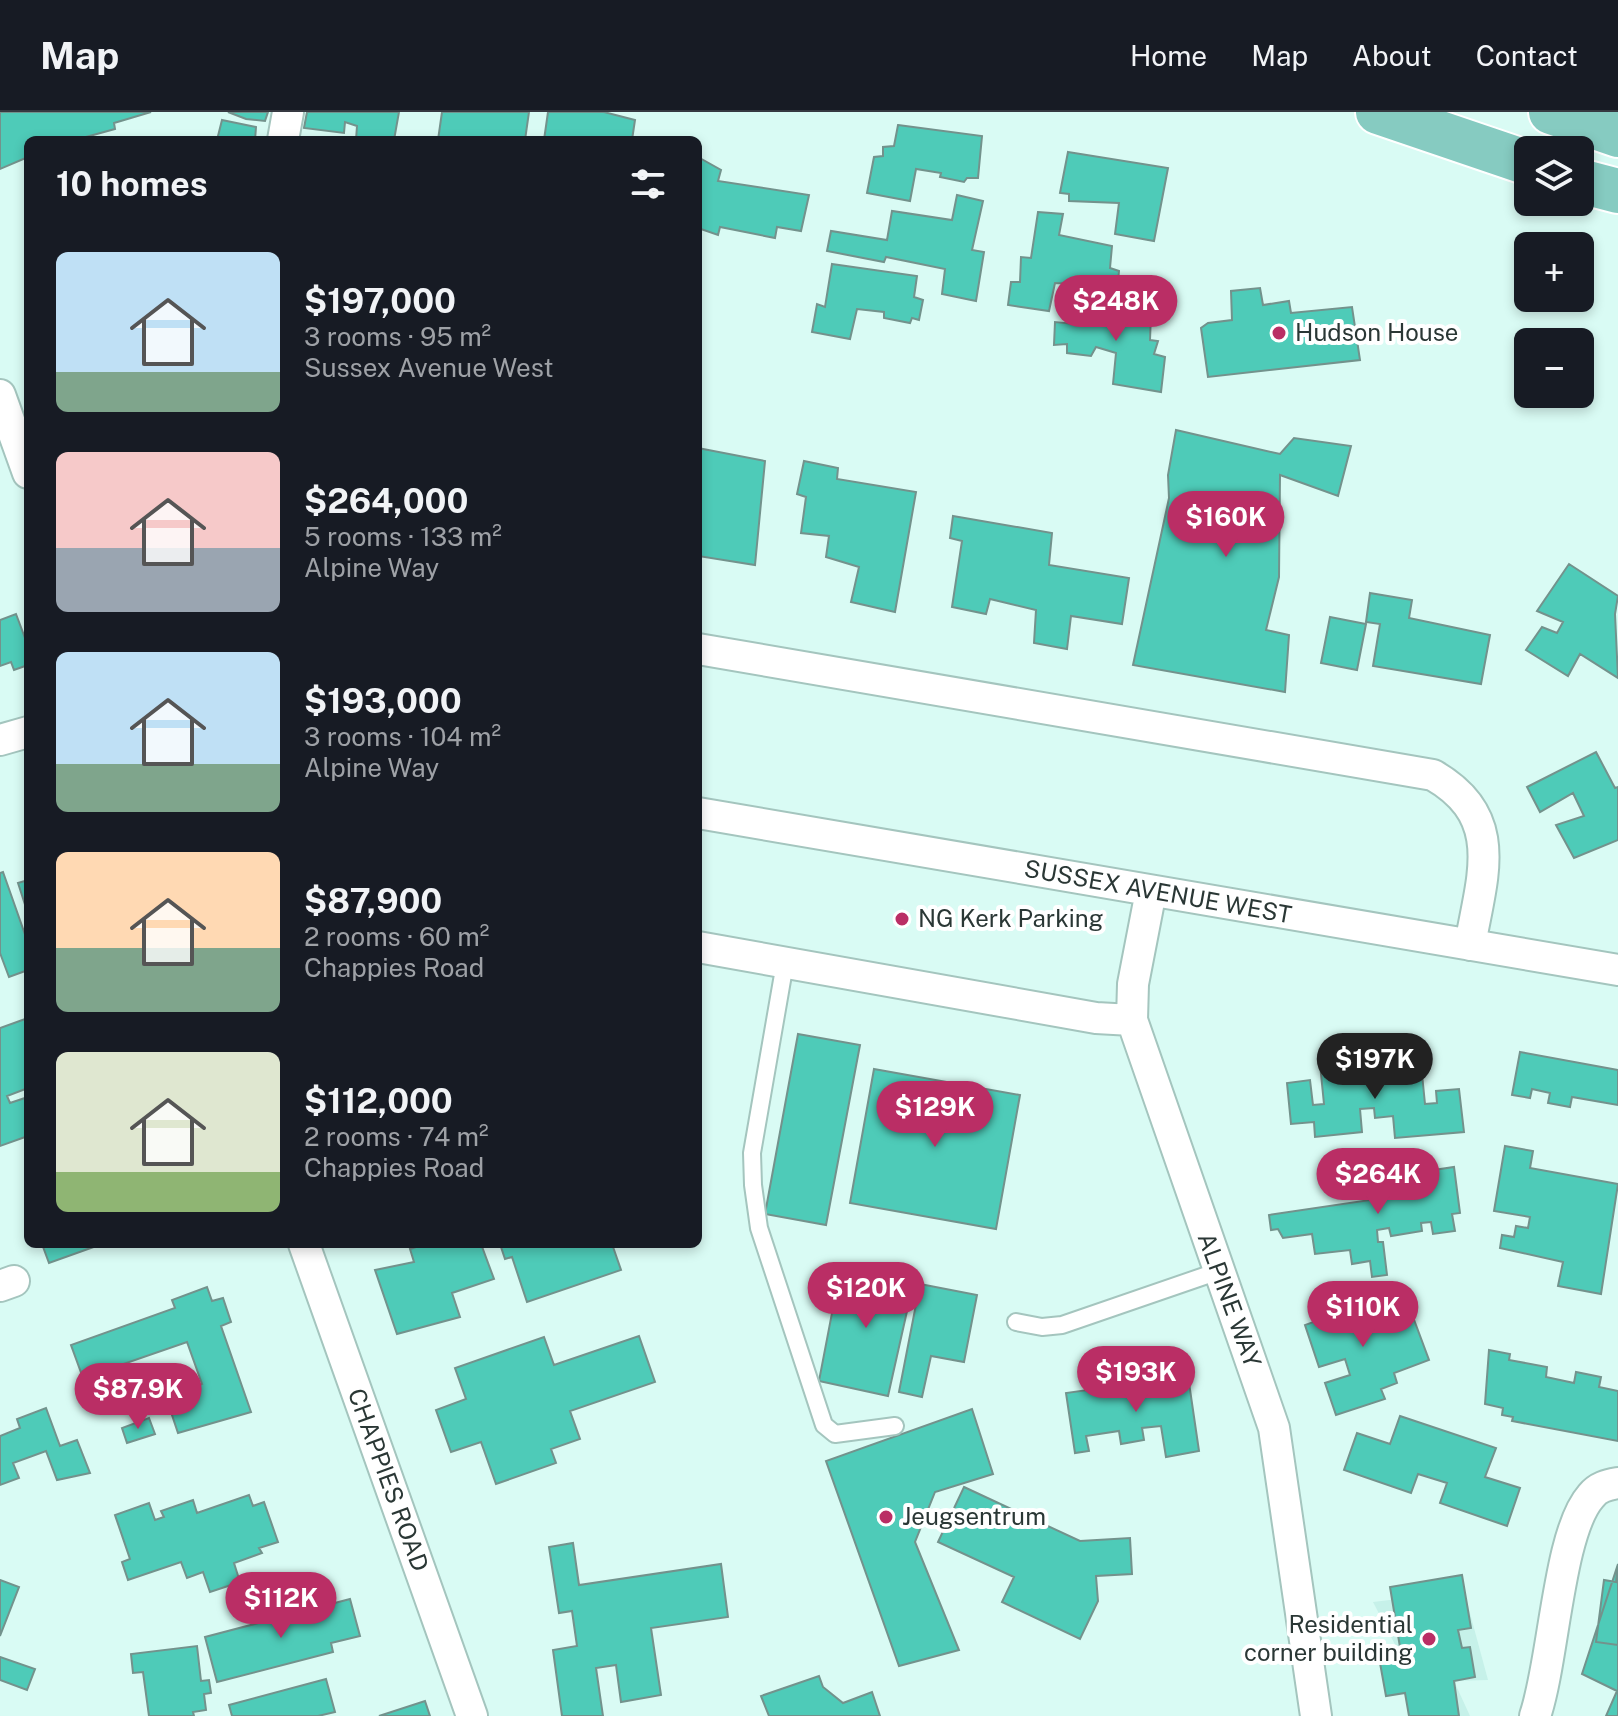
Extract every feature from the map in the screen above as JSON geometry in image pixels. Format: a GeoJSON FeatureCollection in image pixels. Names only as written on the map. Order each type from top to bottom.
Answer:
{"type":"FeatureCollection","features":[{"type":"Feature","properties":{"kind":"main road"},"geometry":{"type":"LineString","coordinates":[[1378,112],[1514,158]]}},
{"type":"Feature","properties":{"kind":"main road"},"geometry":{"type":"LineString","coordinates":[[1551,112],[1618,135]]}},
{"type":"Feature","properties":{"kind":"main road"},"geometry":{"type":"LineString","coordinates":[[1594,185],[1618,191]]}},
{"type":"Feature","properties":{"kind":"street"},"geometry":{"type":"LineString","coordinates":[[284,136],[288,112]]}},
{"type":"Feature","properties":{"kind":"street"},"geometry":{"type":"LineString","coordinates":[[0,395],[24,462]]}},
{"type":"Feature","properties":{"kind":"street"},"geometry":{"type":"LineString","coordinates":[[702,650],[1433,775],[1463,796],[1479,821],[1483,836],[1482,876],[1470,945]]}},
{"type":"Feature","properties":{"kind":"street"},"geometry":{"type":"LineString","coordinates":[[0,740],[24,733]]}},
{"type":"Feature","properties":{"kind":"street","name":"SUSSEX AVENUE WEST"},"geometry":{"type":"LineString","coordinates":[[702,814],[1618,970]]}},
{"type":"Feature","properties":{"kind":"street","name":"ALPINE WAY"},"geometry":{"type":"LineString","coordinates":[[1151,891],[1133,984],[1132,1020],[1276,1438],[1316,1716]]}},
{"type":"Feature","properties":{"kind":"street"},"geometry":{"type":"LineString","coordinates":[[702,948],[1096,1018],[1132,1020]]}},
{"type":"Feature","properties":{"kind":"street","name":"CHAPPIES ROAD"},"geometry":{"type":"LineString","coordinates":[[305,1248],[472,1716]]}},
{"type":"Feature","properties":{"kind":"street"},"geometry":{"type":"LineString","coordinates":[[1535,1716],[1545,1686],[1571,1537],[1588,1498],[1602,1486],[1618,1483]]}},
{"type":"Feature","properties":{"kind":"lane"},"geometry":{"type":"LineString","coordinates":[[785,963],[752,1153],[759,1228],[824,1425],[835,1434],[895,1426]]}},
{"type":"Feature","properties":{"kind":"lane"},"geometry":{"type":"LineString","coordinates":[[1016,1322],[1042,1327],[1062,1325],[1219,1271]]}},
{"type":"Feature","properties":{"kind":"shaded area","name":"Residential corner building"},"geometry":{"type":"Polygon","coordinates":[[[1464,1591],[1488,1680],[1454,1681],[1470,1716],[1409,1716],[1405,1693],[1386,1696],[1380,1663],[1402,1658],[1373,1602],[1464,1591]]]}},
{"type":"Feature","properties":{"kind":"building"},"geometry":{"type":"Polygon","coordinates":[[[0,112],[151,112],[114,123],[115,129],[90,136],[24,136],[24,159],[0,169],[0,112]]]}},
{"type":"Feature","properties":{"kind":"building"},"geometry":{"type":"Polygon","coordinates":[[[228,112],[268,112],[265,121],[246,119],[228,112]]]}},
{"type":"Feature","properties":{"kind":"building"},"geometry":{"type":"Polygon","coordinates":[[[307,112],[399,112],[395,136],[356,136],[357,126],[345,122],[344,133],[304,128],[307,112]]]}},
{"type":"Feature","properties":{"kind":"building"},"geometry":{"type":"Polygon","coordinates":[[[442,112],[529,112],[526,136],[439,136],[442,112]]]}},
{"type":"Feature","properties":{"kind":"building"},"geometry":{"type":"Polygon","coordinates":[[[548,112],[604,112],[635,120],[633,136],[545,136],[548,112]]]}},
{"type":"Feature","properties":{"kind":"building"},"geometry":{"type":"Polygon","coordinates":[[[222,120],[256,127],[255,136],[218,136],[222,120]]]}},
{"type":"Feature","properties":{"kind":"building"},"geometry":{"type":"Polygon","coordinates":[[[898,125],[982,136],[978,178],[967,178],[964,182],[940,177],[941,173],[916,169],[910,201],[867,193],[874,157],[883,156],[883,147],[894,146],[898,125]]]}},
{"type":"Feature","properties":{"kind":"building"},"geometry":{"type":"Polygon","coordinates":[[[1068,152],[1168,168],[1154,241],[1115,234],[1119,203],[1069,201],[1069,194],[1060,193],[1068,152]]]}},
{"type":"Feature","properties":{"kind":"building"},"geometry":{"type":"Polygon","coordinates":[[[702,159],[721,170],[718,181],[809,195],[801,231],[777,227],[775,238],[720,227],[718,235],[702,229],[702,159]]]}},
{"type":"Feature","properties":{"kind":"building"},"geometry":{"type":"Polygon","coordinates":[[[957,195],[983,201],[972,250],[984,252],[976,301],[942,294],[945,269],[886,257],[884,262],[827,251],[831,231],[887,240],[892,211],[952,220],[957,195]]]}},
{"type":"Feature","properties":{"kind":"building"},"geometry":{"type":"Polygon","coordinates":[[[1038,212],[1063,214],[1059,235],[1112,246],[1110,268],[1119,271],[1117,291],[1106,288],[1104,295],[1079,290],[1079,284],[1055,283],[1049,311],[1008,305],[1011,282],[1020,282],[1021,257],[1031,258],[1038,212]]]}},
{"type":"Feature","properties":{"kind":"building"},"geometry":{"type":"Polygon","coordinates":[[[832,264],[917,276],[914,297],[923,300],[919,320],[912,318],[910,323],[884,318],[884,312],[857,309],[850,339],[812,332],[817,304],[825,307],[832,264]]]}},
{"type":"Feature","properties":{"kind":"building","name":"Hudson House"},"geometry":{"type":"Polygon","coordinates":[[[1260,288],[1263,305],[1289,301],[1291,313],[1352,307],[1360,360],[1208,377],[1201,328],[1208,323],[1232,320],[1231,291],[1260,288]]]}},
{"type":"Feature","properties":{"kind":"building"},"geometry":{"type":"Polygon","coordinates":[[[1076,302],[1151,314],[1150,340],[1158,341],[1154,354],[1165,357],[1161,392],[1113,384],[1116,353],[1096,347],[1091,356],[1067,353],[1067,344],[1054,345],[1055,322],[1074,324],[1076,302]]]}},
{"type":"Feature","properties":{"kind":"building"},"geometry":{"type":"Polygon","coordinates":[[[1176,430],[1280,454],[1294,438],[1351,446],[1338,496],[1280,475],[1279,577],[1266,630],[1289,635],[1285,692],[1133,665],[1169,498],[1168,475],[1176,430]]]}},
{"type":"Feature","properties":{"kind":"building"},"geometry":{"type":"Polygon","coordinates":[[[702,449],[765,461],[755,565],[702,557],[702,449]]]}},
{"type":"Feature","properties":{"kind":"building"},"geometry":{"type":"Polygon","coordinates":[[[804,461],[838,468],[837,479],[916,492],[895,612],[851,602],[859,567],[826,557],[829,536],[801,533],[806,497],[797,494],[804,461]]]}},
{"type":"Feature","properties":{"kind":"building"},"geometry":{"type":"Polygon","coordinates":[[[953,516],[1052,533],[1049,565],[1129,578],[1122,624],[1071,616],[1067,649],[1034,643],[1036,610],[990,599],[986,614],[952,607],[962,541],[950,538],[953,516]]]}},
{"type":"Feature","properties":{"kind":"building"},"geometry":{"type":"Polygon","coordinates":[[[1569,564],[1618,596],[1615,614],[1618,678],[1580,654],[1568,676],[1526,650],[1542,627],[1557,633],[1563,622],[1537,611],[1569,564]]]}},
{"type":"Feature","properties":{"kind":"building"},"geometry":{"type":"Polygon","coordinates":[[[1370,593],[1412,600],[1409,618],[1490,635],[1481,684],[1373,666],[1380,624],[1366,622],[1370,593]]]}},
{"type":"Feature","properties":{"kind":"building"},"geometry":{"type":"Polygon","coordinates":[[[16,614],[24,635],[24,666],[14,670],[11,662],[0,666],[0,620],[16,614]]]}},
{"type":"Feature","properties":{"kind":"building"},"geometry":{"type":"Polygon","coordinates":[[[1330,617],[1366,624],[1357,670],[1321,663],[1330,617]]]}},
{"type":"Feature","properties":{"kind":"building"},"geometry":{"type":"Polygon","coordinates":[[[1596,752],[1615,788],[1618,787],[1618,840],[1574,858],[1556,825],[1584,816],[1573,793],[1540,812],[1527,787],[1596,752]]]}},
{"type":"Feature","properties":{"kind":"building"},"geometry":{"type":"Polygon","coordinates":[[[3,872],[24,932],[24,971],[9,977],[0,953],[0,873],[3,872]]]}},
{"type":"Feature","properties":{"kind":"building"},"geometry":{"type":"Polygon","coordinates":[[[24,881],[24,902],[18,883],[24,881]]]}},
{"type":"Feature","properties":{"kind":"building"},"geometry":{"type":"Polygon","coordinates":[[[24,1019],[24,1090],[7,1096],[10,1103],[24,1098],[24,1137],[0,1146],[0,1028],[24,1019]]]}},
{"type":"Feature","properties":{"kind":"building"},"geometry":{"type":"Polygon","coordinates":[[[798,1034],[860,1045],[826,1225],[765,1214],[798,1034]]]}},
{"type":"Feature","properties":{"kind":"building"},"geometry":{"type":"Polygon","coordinates":[[[1520,1052],[1618,1070],[1618,1105],[1572,1097],[1570,1107],[1548,1103],[1550,1093],[1532,1089],[1530,1098],[1512,1095],[1520,1052]]]}},
{"type":"Feature","properties":{"kind":"building"},"geometry":{"type":"Polygon","coordinates":[[[1372,1059],[1372,1069],[1421,1064],[1425,1104],[1437,1103],[1436,1091],[1459,1089],[1464,1132],[1395,1138],[1393,1116],[1375,1118],[1374,1108],[1360,1109],[1362,1132],[1315,1137],[1314,1122],[1291,1124],[1287,1083],[1310,1080],[1313,1105],[1324,1104],[1320,1064],[1372,1059]]]}},
{"type":"Feature","properties":{"kind":"building"},"geometry":{"type":"Polygon","coordinates":[[[874,1069],[1020,1095],[996,1229],[850,1203],[874,1069]]]}},
{"type":"Feature","properties":{"kind":"building"},"geometry":{"type":"Polygon","coordinates":[[[1505,1146],[1533,1151],[1530,1168],[1618,1184],[1601,1294],[1558,1286],[1563,1262],[1500,1248],[1502,1235],[1514,1237],[1516,1226],[1528,1228],[1530,1217],[1494,1211],[1505,1146]]]}},
{"type":"Feature","properties":{"kind":"building"},"geometry":{"type":"Polygon","coordinates":[[[1454,1167],[1460,1213],[1452,1214],[1455,1231],[1433,1234],[1431,1222],[1421,1223],[1422,1231],[1391,1236],[1389,1228],[1377,1230],[1378,1242],[1383,1242],[1387,1275],[1372,1277],[1370,1261],[1352,1264],[1350,1250],[1315,1254],[1312,1234],[1283,1238],[1278,1229],[1271,1230],[1269,1215],[1377,1199],[1374,1179],[1454,1167]]]}},
{"type":"Feature","properties":{"kind":"building"},"geometry":{"type":"Polygon","coordinates":[[[43,1248],[91,1248],[49,1263],[43,1248]]]}},
{"type":"Feature","properties":{"kind":"building"},"geometry":{"type":"Polygon","coordinates":[[[482,1248],[494,1279],[452,1293],[460,1317],[397,1334],[375,1270],[414,1262],[410,1249],[482,1248]]]}},
{"type":"Feature","properties":{"kind":"building"},"geometry":{"type":"Polygon","coordinates":[[[501,1248],[613,1248],[621,1270],[527,1302],[512,1257],[505,1259],[501,1248]]]}},
{"type":"Feature","properties":{"kind":"building"},"geometry":{"type":"Polygon","coordinates":[[[841,1266],[914,1280],[888,1396],[819,1381],[841,1266]]]}},
{"type":"Feature","properties":{"kind":"building"},"geometry":{"type":"Polygon","coordinates":[[[920,1284],[977,1295],[964,1362],[931,1356],[922,1397],[899,1392],[920,1284]]]}},
{"type":"Feature","properties":{"kind":"building"},"geometry":{"type":"Polygon","coordinates":[[[207,1287],[212,1301],[223,1298],[231,1322],[221,1326],[251,1412],[178,1433],[169,1406],[186,1400],[183,1391],[202,1384],[187,1342],[83,1378],[71,1345],[175,1308],[172,1300],[207,1287]]]}},
{"type":"Feature","properties":{"kind":"building"},"geometry":{"type":"Polygon","coordinates":[[[1344,1287],[1353,1313],[1387,1301],[1395,1324],[1413,1317],[1429,1360],[1394,1373],[1397,1383],[1381,1389],[1385,1399],[1336,1415],[1325,1383],[1350,1375],[1345,1359],[1319,1367],[1305,1325],[1322,1319],[1315,1298],[1344,1287]]]}},
{"type":"Feature","properties":{"kind":"building"},"geometry":{"type":"Polygon","coordinates":[[[639,1336],[655,1382],[570,1411],[580,1439],[551,1449],[556,1463],[496,1484],[481,1442],[451,1452],[436,1410],[466,1399],[455,1368],[544,1337],[554,1365],[639,1336]]]}},
{"type":"Feature","properties":{"kind":"building"},"geometry":{"type":"Polygon","coordinates":[[[1489,1350],[1510,1354],[1509,1360],[1547,1367],[1546,1377],[1574,1383],[1576,1372],[1601,1377],[1599,1387],[1618,1391],[1618,1441],[1512,1421],[1513,1417],[1502,1415],[1503,1408],[1485,1404],[1489,1350]]]}},
{"type":"Feature","properties":{"kind":"building"},"geometry":{"type":"Polygon","coordinates":[[[1188,1376],[1199,1451],[1166,1457],[1161,1426],[1142,1428],[1144,1440],[1121,1444],[1119,1431],[1086,1436],[1089,1451],[1075,1453],[1066,1393],[1188,1376]]]}},
{"type":"Feature","properties":{"kind":"building"},"geometry":{"type":"Polygon","coordinates":[[[46,1408],[60,1446],[77,1440],[90,1473],[57,1480],[46,1451],[13,1463],[19,1478],[0,1485],[0,1436],[20,1428],[17,1419],[46,1408]]]}},
{"type":"Feature","properties":{"kind":"building","name":"Jeugsentrum"},"geometry":{"type":"Polygon","coordinates":[[[972,1409],[993,1474],[935,1492],[915,1542],[959,1650],[899,1666],[826,1461],[972,1409]]]}},
{"type":"Feature","properties":{"kind":"building"},"geometry":{"type":"Polygon","coordinates":[[[1400,1416],[1496,1448],[1485,1477],[1520,1488],[1507,1526],[1440,1503],[1447,1483],[1418,1474],[1411,1493],[1344,1470],[1357,1433],[1390,1444],[1400,1416]]]}},
{"type":"Feature","properties":{"kind":"building"},"geometry":{"type":"Polygon","coordinates":[[[149,1418],[155,1434],[127,1443],[122,1428],[149,1418]]]}},
{"type":"Feature","properties":{"kind":"building"},"geometry":{"type":"Polygon","coordinates":[[[964,1487],[1080,1541],[1130,1538],[1132,1574],[1096,1576],[1098,1601],[1080,1639],[1002,1602],[1014,1577],[938,1542],[964,1487]]]}},
{"type":"Feature","properties":{"kind":"building"},"geometry":{"type":"Polygon","coordinates":[[[249,1495],[253,1506],[264,1502],[278,1542],[259,1548],[262,1553],[234,1563],[240,1582],[210,1592],[203,1572],[187,1578],[181,1562],[128,1580],[122,1562],[130,1559],[115,1515],[149,1503],[155,1520],[164,1517],[161,1511],[193,1500],[197,1513],[249,1495]]]}},
{"type":"Feature","properties":{"kind":"building"},"geometry":{"type":"Polygon","coordinates":[[[573,1543],[579,1585],[721,1564],[728,1617],[651,1628],[661,1695],[621,1702],[616,1665],[596,1668],[603,1716],[562,1716],[553,1650],[577,1646],[572,1611],[559,1613],[549,1547],[573,1543]]]}},
{"type":"Feature","properties":{"kind":"building"},"geometry":{"type":"Polygon","coordinates":[[[1618,1564],[1618,1645],[1596,1642],[1604,1580],[1616,1582],[1618,1564]]]}},
{"type":"Feature","properties":{"kind":"building"},"geometry":{"type":"Polygon","coordinates":[[[1618,1564],[1618,1716],[1606,1716],[1617,1691],[1582,1674],[1618,1564]]]}},
{"type":"Feature","properties":{"kind":"building","name":"Residential corner building"},"geometry":{"type":"Polygon","coordinates":[[[1462,1575],[1471,1628],[1458,1630],[1462,1648],[1470,1647],[1475,1677],[1454,1681],[1459,1716],[1409,1716],[1405,1693],[1386,1696],[1380,1663],[1402,1659],[1390,1587],[1462,1575]]]}},
{"type":"Feature","properties":{"kind":"building"},"geometry":{"type":"Polygon","coordinates":[[[0,1580],[19,1587],[0,1636],[0,1580]]]}},
{"type":"Feature","properties":{"kind":"building"},"geometry":{"type":"Polygon","coordinates":[[[350,1599],[360,1636],[331,1643],[333,1652],[217,1682],[205,1637],[350,1599]]]}},
{"type":"Feature","properties":{"kind":"building"},"geometry":{"type":"Polygon","coordinates":[[[197,1646],[201,1681],[209,1680],[211,1693],[204,1694],[206,1710],[193,1712],[194,1716],[149,1716],[143,1672],[133,1673],[131,1654],[197,1646]]]}},
{"type":"Feature","properties":{"kind":"building"},"geometry":{"type":"Polygon","coordinates":[[[0,1657],[35,1669],[27,1690],[0,1680],[0,1657]]]}},
{"type":"Feature","properties":{"kind":"building"},"geometry":{"type":"Polygon","coordinates":[[[819,1676],[823,1687],[843,1703],[872,1692],[880,1716],[769,1716],[761,1696],[819,1676]]]}},
{"type":"Feature","properties":{"kind":"building"},"geometry":{"type":"Polygon","coordinates":[[[326,1679],[335,1712],[318,1716],[232,1716],[229,1705],[326,1679]]]}},
{"type":"Feature","properties":{"kind":"building"},"geometry":{"type":"Polygon","coordinates":[[[425,1701],[430,1716],[379,1716],[425,1701]]]}},
{"type":"Feature","properties":{"kind":"place","name":"Hudson House"},"geometry":{"type":"Point","coordinates":[1279,333]}},
{"type":"Feature","properties":{"kind":"place","name":"NG Kerk Parking"},"geometry":{"type":"Point","coordinates":[902,919]}},
{"type":"Feature","properties":{"kind":"place","name":"Jeugsentrum"},"geometry":{"type":"Point","coordinates":[886,1517]}},
{"type":"Feature","properties":{"kind":"place","name":"Residential corner building"},"geometry":{"type":"Point","coordinates":[1429,1639]}}]}
